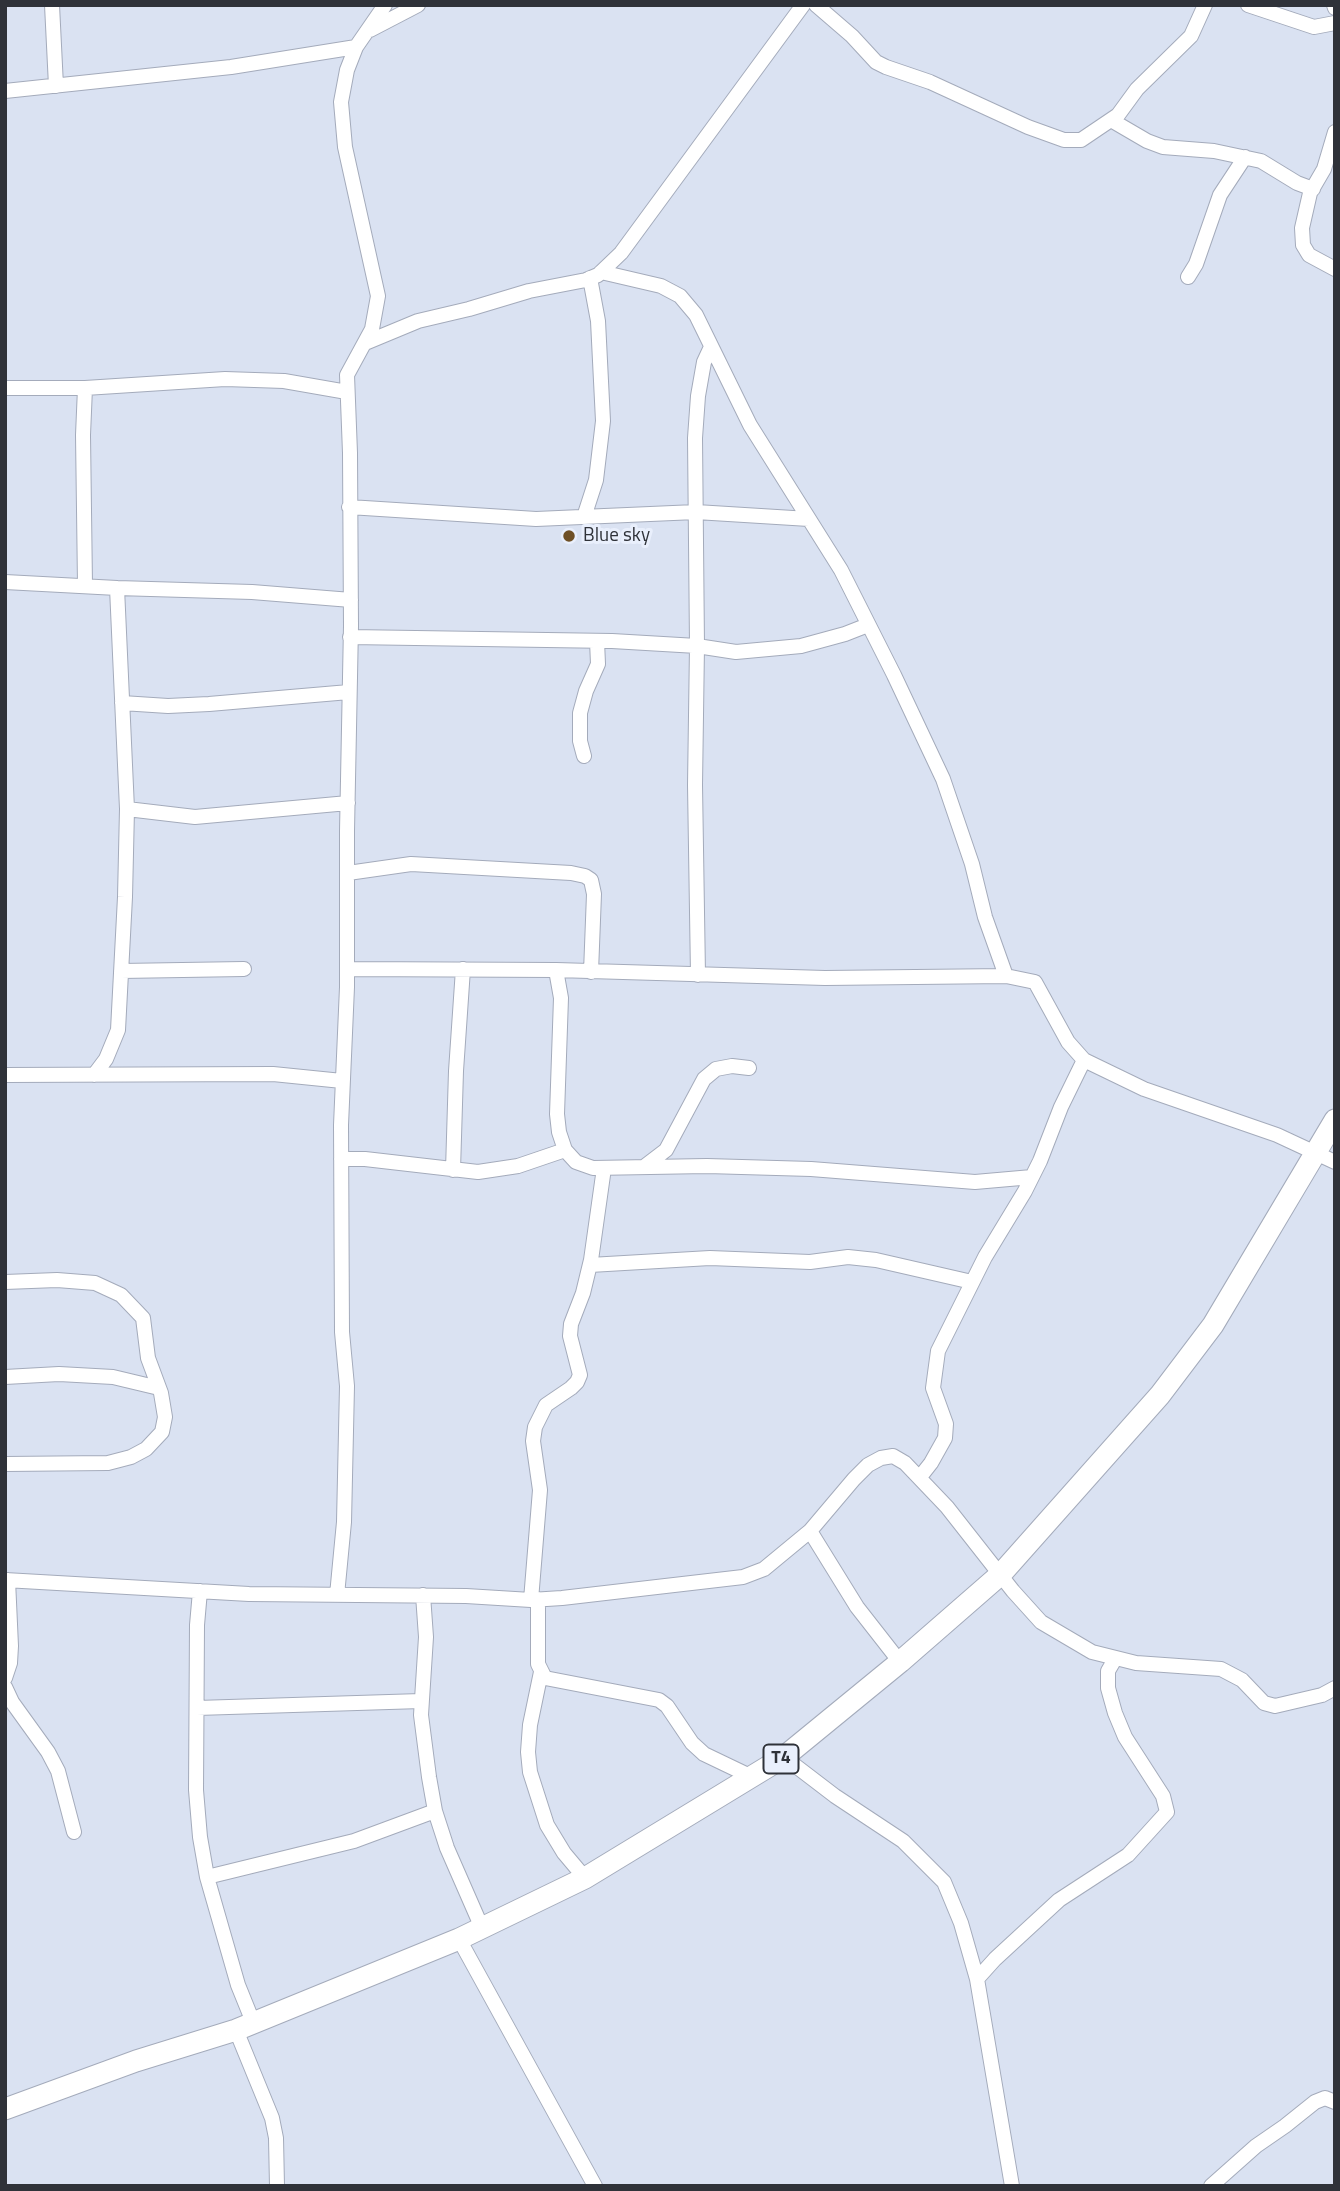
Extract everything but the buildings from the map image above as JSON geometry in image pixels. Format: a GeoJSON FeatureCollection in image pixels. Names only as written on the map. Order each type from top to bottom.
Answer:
{"type":"FeatureCollection","features":[{"type":"Feature","properties":{"kind":"highway","name":"T4"},"geometry":{"type":"LineString","coordinates":[[5,2109],[136,2061],[244,2026],[459,1939],[585,1878],[784,1757],[900,1662],[1000,1574],[1160,1395],[1213,1325],[1325,1158],[1335,1120]]}},
{"type":"Feature","properties":{"kind":"street"},"geometry":{"type":"LineString","coordinates":[[51,5],[56,86]]}},
{"type":"Feature","properties":{"kind":"street"},"geometry":{"type":"LineString","coordinates":[[337,1595],[344,1522],[347,1386],[342,1332],[341,1159],[342,1081],[346,1035],[351,600],[351,453],[347,375],[372,329],[378,296],[347,160],[341,102],[347,70],[356,47],[385,5]]}},
{"type":"Feature","properties":{"kind":"street"},"geometry":{"type":"LineString","coordinates":[[367,31],[418,5]]}},
{"type":"Feature","properties":{"kind":"street"},"geometry":{"type":"LineString","coordinates":[[596,275],[621,253],[803,5]]}},
{"type":"Feature","properties":{"kind":"street"},"geometry":{"type":"LineString","coordinates":[[816,5],[852,36],[876,62],[886,68],[930,82],[1063,140],[1081,140],[1111,120],[1137,89],[1191,36],[1205,5]]}},
{"type":"Feature","properties":{"kind":"street"},"geometry":{"type":"LineString","coordinates":[[1248,5],[1314,27],[1335,23]]}},
{"type":"Feature","properties":{"kind":"street"},"geometry":{"type":"LineString","coordinates":[[5,91],[231,67],[356,47]]}},
{"type":"Feature","properties":{"kind":"street"},"geometry":{"type":"LineString","coordinates":[[1111,120],[1163,147],[1214,151],[1261,161],[1297,183],[1313,189]]}},
{"type":"Feature","properties":{"kind":"street"},"geometry":{"type":"LineString","coordinates":[[1335,132],[1324,169],[1305,210],[1303,245],[1314,259],[1335,269]]}},
{"type":"Feature","properties":{"kind":"street"},"geometry":{"type":"LineString","coordinates":[[1188,276],[1196,264],[1220,195],[1245,157]]}},
{"type":"Feature","properties":{"kind":"street"},"geometry":{"type":"LineString","coordinates":[[584,517],[596,480],[603,421],[596,275]]}},
{"type":"Feature","properties":{"kind":"street"},"geometry":{"type":"LineString","coordinates":[[364,344],[418,321],[469,310],[517,294],[596,275],[661,286],[680,296],[696,315],[750,425],[841,570],[943,779],[1006,976]]}},
{"type":"Feature","properties":{"kind":"street"},"geometry":{"type":"LineString","coordinates":[[698,975],[695,438],[698,396],[704,362],[711,347]]}},
{"type":"Feature","properties":{"kind":"street"},"geometry":{"type":"LineString","coordinates":[[5,388],[85,388],[225,379],[284,381],[347,392]]}},
{"type":"Feature","properties":{"kind":"street"},"geometry":{"type":"LineString","coordinates":[[85,388],[85,585]]}},
{"type":"Feature","properties":{"kind":"street"},"geometry":{"type":"LineString","coordinates":[[349,507],[536,519],[696,512],[809,519]]}},
{"type":"Feature","properties":{"kind":"street"},"geometry":{"type":"LineString","coordinates":[[5,582],[252,592],[351,600]]}},
{"type":"Feature","properties":{"kind":"street"},"geometry":{"type":"LineString","coordinates":[[94,1075],[110,1052],[118,1030],[121,971],[127,809],[117,588]]}},
{"type":"Feature","properties":{"kind":"street"},"geometry":{"type":"LineString","coordinates":[[350,637],[597,641],[697,646],[736,652],[789,648],[825,640],[868,625]]}},
{"type":"Feature","properties":{"kind":"street"},"geometry":{"type":"LineString","coordinates":[[584,756],[580,741],[580,713],[598,664],[597,641]]}},
{"type":"Feature","properties":{"kind":"street"},"geometry":{"type":"LineString","coordinates":[[122,704],[209,704],[349,692]]}},
{"type":"Feature","properties":{"kind":"street"},"geometry":{"type":"LineString","coordinates":[[127,809],[195,817],[348,803]]}},
{"type":"Feature","properties":{"kind":"street"},"geometry":{"type":"LineString","coordinates":[[348,873],[411,864],[585,876],[591,880],[594,894],[591,972]]}},
{"type":"Feature","properties":{"kind":"street"},"geometry":{"type":"LineString","coordinates":[[121,971],[244,969]]}},
{"type":"Feature","properties":{"kind":"street"},"geometry":{"type":"LineString","coordinates":[[347,969],[556,970],[825,978],[1006,976],[1035,982],[1068,1042],[1084,1060],[1144,1088],[1277,1135],[1325,1158]]}},
{"type":"Feature","properties":{"kind":"street"},"geometry":{"type":"LineString","coordinates":[[453,1170],[463,969]]}},
{"type":"Feature","properties":{"kind":"street"},"geometry":{"type":"LineString","coordinates":[[556,970],[561,998],[557,1114],[565,1150],[576,1162],[593,1168],[645,1166],[811,1169],[975,1182],[1032,1177]]}},
{"type":"Feature","properties":{"kind":"street"},"geometry":{"type":"LineString","coordinates":[[920,1477],[945,1438],[946,1424],[933,1388],[938,1351],[972,1282],[1032,1177],[1084,1060]]}},
{"type":"Feature","properties":{"kind":"street"},"geometry":{"type":"LineString","coordinates":[[645,1166],[666,1150],[704,1079],[716,1069],[732,1066],[749,1068]]}},
{"type":"Feature","properties":{"kind":"street"},"geometry":{"type":"LineString","coordinates":[[5,1074],[260,1074],[342,1081]]}},
{"type":"Feature","properties":{"kind":"street"},"geometry":{"type":"LineString","coordinates":[[341,1159],[365,1159],[478,1172],[518,1166],[565,1150]]}},
{"type":"Feature","properties":{"kind":"street"},"geometry":{"type":"LineString","coordinates":[[604,1168],[590,1265],[571,1324],[570,1336],[580,1375],[571,1388],[546,1405],[539,1415],[533,1441],[540,1490],[535,1600],[538,1664],[545,1678],[659,1700],[667,1706],[692,1743],[704,1754],[752,1777]]}},
{"type":"Feature","properties":{"kind":"street"},"geometry":{"type":"LineString","coordinates":[[590,1265],[710,1258],[810,1262],[848,1257],[876,1260],[972,1282]]}},
{"type":"Feature","properties":{"kind":"street"},"geometry":{"type":"LineString","coordinates":[[5,1282],[57,1280],[95,1283],[121,1295],[143,1318],[148,1358],[159,1388],[165,1417],[162,1432],[146,1449],[131,1457],[108,1463],[5,1464]]}},
{"type":"Feature","properties":{"kind":"street"},"geometry":{"type":"LineString","coordinates":[[5,1377],[59,1374],[113,1377],[159,1388]]}},
{"type":"Feature","properties":{"kind":"street"},"geometry":{"type":"LineString","coordinates":[[5,1678],[10,1663],[11,1646],[7,1580],[201,1591],[535,1600],[743,1577],[764,1569],[810,1531],[868,1465],[881,1458],[893,1456],[920,1477],[1041,1622],[1092,1652],[1115,1659],[1221,1669],[1242,1680],[1264,1703],[1275,1706],[1334,1691]]}},
{"type":"Feature","properties":{"kind":"street"},"geometry":{"type":"LineString","coordinates":[[810,1531],[857,1607],[900,1662]]}},
{"type":"Feature","properties":{"kind":"street"},"geometry":{"type":"LineString","coordinates":[[201,1591],[197,1625],[196,1790],[200,1837],[207,1877],[238,1985],[244,2026],[272,2118],[276,2138],[277,2186]]}},
{"type":"Feature","properties":{"kind":"street"},"geometry":{"type":"LineString","coordinates":[[423,1595],[426,1637],[421,1701],[435,1811],[447,1848],[482,1928]]}},
{"type":"Feature","properties":{"kind":"street"},"geometry":{"type":"LineString","coordinates":[[976,1979],[1059,1900],[1128,1855],[1167,1812],[1163,1796],[1125,1737],[1115,1713],[1108,1688],[1108,1671],[1115,1659]]}},
{"type":"Feature","properties":{"kind":"street"},"geometry":{"type":"LineString","coordinates":[[541,1672],[530,1725],[530,1772],[547,1825],[564,1853],[585,1878]]}},
{"type":"Feature","properties":{"kind":"street"},"geometry":{"type":"LineString","coordinates":[[5,1687],[58,1771],[74,1832]]}},
{"type":"Feature","properties":{"kind":"street"},"geometry":{"type":"LineString","coordinates":[[197,1708],[421,1701]]}},
{"type":"Feature","properties":{"kind":"street"},"geometry":{"type":"LineString","coordinates":[[784,1757],[835,1796],[903,1841],[943,1882],[961,1923],[976,1979],[1012,2186]]}},
{"type":"Feature","properties":{"kind":"street"},"geometry":{"type":"LineString","coordinates":[[207,1877],[354,1841],[435,1811]]}},
{"type":"Feature","properties":{"kind":"street"},"geometry":{"type":"LineString","coordinates":[[459,1939],[595,2186]]}},
{"type":"Feature","properties":{"kind":"street"},"geometry":{"type":"LineString","coordinates":[[1211,2186],[1256,2146],[1315,2102],[1333,2098]]}},
{"type":"Feature","properties":{"kind":"place","name":"Blue sky"},"geometry":{"type":"Point","coordinates":[569,536]}}]}
